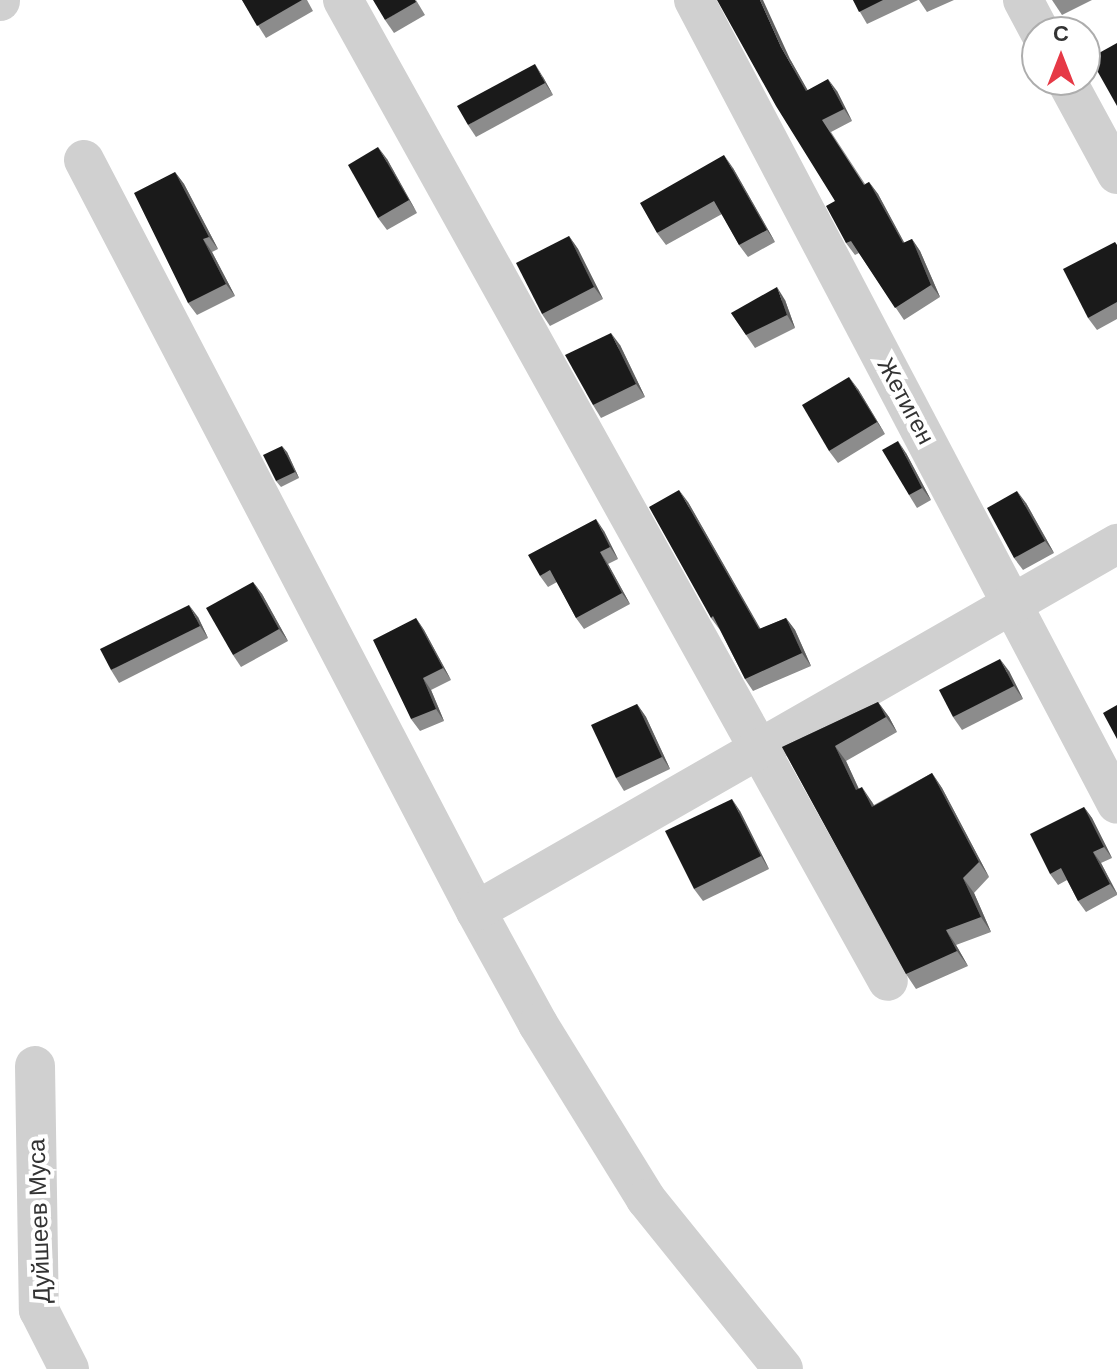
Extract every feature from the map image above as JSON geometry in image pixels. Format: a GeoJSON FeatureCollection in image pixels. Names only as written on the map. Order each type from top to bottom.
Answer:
{"type":"FeatureCollection","features":[{"type":"Feature","properties":{"kind":"street"},"geometry":{"type":"LineString","coordinates":[[343,0],[888,981]]}},
{"type":"Feature","properties":{"kind":"street","name":"Жетиген"},"geometry":{"type":"LineString","coordinates":[[694,0],[1117,804]]}},
{"type":"Feature","properties":{"kind":"street"},"geometry":{"type":"LineString","coordinates":[[1075,96],[1117,174]]}},
{"type":"Feature","properties":{"kind":"street"},"geometry":{"type":"LineString","coordinates":[[84,160],[538,1024],[646,1199],[783,1369]]}},
{"type":"Feature","properties":{"kind":"street"},"geometry":{"type":"LineString","coordinates":[[476,911],[1117,544]]}},
{"type":"Feature","properties":{"kind":"street","name":"Дуйшеев Муса"},"geometry":{"type":"LineString","coordinates":[[35,1066],[39,1310],[69,1369]]}},
{"type":"Feature","properties":{"kind":"building"},"geometry":{"type":"Polygon","coordinates":[[[242,0],[302,0],[257,26],[242,0]]]}},
{"type":"Feature","properties":{"kind":"building"},"geometry":{"type":"Polygon","coordinates":[[[373,0],[415,0],[416,2],[385,20],[373,0]]]}},
{"type":"Feature","properties":{"kind":"building"},"geometry":{"type":"Polygon","coordinates":[[[717,0],[760,0],[781,47],[806,91],[828,79],[844,109],[822,120],[864,185],[869,182],[903,243],[912,239],[931,285],[895,308],[851,241],[846,243],[826,206],[835,201],[776,106],[717,0]]]}},
{"type":"Feature","properties":{"kind":"building"},"geometry":{"type":"Polygon","coordinates":[[[853,0],[883,0],[859,12],[853,0]]]}},
{"type":"Feature","properties":{"kind":"building"},"geometry":{"type":"Polygon","coordinates":[[[1117,43],[1117,106],[1101,78],[1101,52],[1117,43]]]}},
{"type":"Feature","properties":{"kind":"building"},"geometry":{"type":"Polygon","coordinates":[[[535,64],[545,83],[468,125],[457,106],[535,64]]]}},
{"type":"Feature","properties":{"kind":"building"},"geometry":{"type":"Polygon","coordinates":[[[378,147],[409,200],[378,218],[348,165],[378,147]]]}},
{"type":"Feature","properties":{"kind":"building"},"geometry":{"type":"Polygon","coordinates":[[[724,155],[767,230],[739,245],[714,201],[657,233],[640,203],[724,155]]]}},
{"type":"Feature","properties":{"kind":"building"},"geometry":{"type":"Polygon","coordinates":[[[175,172],[209,237],[203,239],[226,284],[188,303],[134,193],[175,172]]]}},
{"type":"Feature","properties":{"kind":"building"},"geometry":{"type":"Polygon","coordinates":[[[569,236],[594,287],[542,314],[516,263],[569,236]]]}},
{"type":"Feature","properties":{"kind":"building"},"geometry":{"type":"Polygon","coordinates":[[[1115,242],[1117,302],[1088,318],[1063,269],[1115,242]]]}},
{"type":"Feature","properties":{"kind":"building"},"geometry":{"type":"Polygon","coordinates":[[[777,287],[787,315],[746,335],[731,313],[777,287]]]}},
{"type":"Feature","properties":{"kind":"building"},"geometry":{"type":"Polygon","coordinates":[[[611,333],[636,384],[593,405],[565,355],[611,333]]]}},
{"type":"Feature","properties":{"kind":"building"},"geometry":{"type":"Polygon","coordinates":[[[849,377],[877,422],[829,451],[802,405],[849,377]]]}},
{"type":"Feature","properties":{"kind":"building"},"geometry":{"type":"Polygon","coordinates":[[[898,441],[922,488],[909,495],[882,450],[898,441]]]}},
{"type":"Feature","properties":{"kind":"building"},"geometry":{"type":"Polygon","coordinates":[[[282,446],[295,472],[276,481],[263,455],[282,446]]]}},
{"type":"Feature","properties":{"kind":"building"},"geometry":{"type":"Polygon","coordinates":[[[679,490],[759,629],[786,618],[802,653],[745,679],[713,616],[711,618],[649,507],[679,490]]]}},
{"type":"Feature","properties":{"kind":"building"},"geometry":{"type":"Polygon","coordinates":[[[1017,491],[1045,541],[1014,558],[987,508],[1017,491]]]}},
{"type":"Feature","properties":{"kind":"building"},"geometry":{"type":"Polygon","coordinates":[[[596,519],[610,547],[600,552],[622,593],[576,618],[550,570],[540,576],[528,555],[596,519]]]}},
{"type":"Feature","properties":{"kind":"building"},"geometry":{"type":"Polygon","coordinates":[[[253,582],[279,629],[233,655],[206,608],[253,582]]]}},
{"type":"Feature","properties":{"kind":"building"},"geometry":{"type":"Polygon","coordinates":[[[189,605],[200,626],[111,670],[100,649],[189,605]]]}},
{"type":"Feature","properties":{"kind":"building"},"geometry":{"type":"Polygon","coordinates":[[[416,618],[443,668],[423,678],[436,709],[411,719],[373,640],[416,618]]]}},
{"type":"Feature","properties":{"kind":"building"},"geometry":{"type":"Polygon","coordinates":[[[1000,659],[1014,686],[953,717],[939,690],[1000,659]]]}},
{"type":"Feature","properties":{"kind":"building"},"geometry":{"type":"Polygon","coordinates":[[[878,702],[886,717],[835,746],[856,790],[862,787],[872,807],[932,773],[979,862],[963,878],[981,917],[946,930],[957,951],[906,974],[782,747],[878,702]]]}},
{"type":"Feature","properties":{"kind":"building"},"geometry":{"type":"Polygon","coordinates":[[[637,704],[662,757],[616,778],[591,725],[637,704]]]}},
{"type":"Feature","properties":{"kind":"building"},"geometry":{"type":"Polygon","coordinates":[[[1117,705],[1117,739],[1103,713],[1117,705]]]}},
{"type":"Feature","properties":{"kind":"building"},"geometry":{"type":"Polygon","coordinates":[[[732,799],[761,856],[694,889],[665,831],[732,799]]]}},
{"type":"Feature","properties":{"kind":"building"},"geometry":{"type":"Polygon","coordinates":[[[1084,807],[1104,847],[1093,852],[1110,884],[1078,901],[1061,868],[1050,874],[1030,834],[1084,807]]]}}]}
